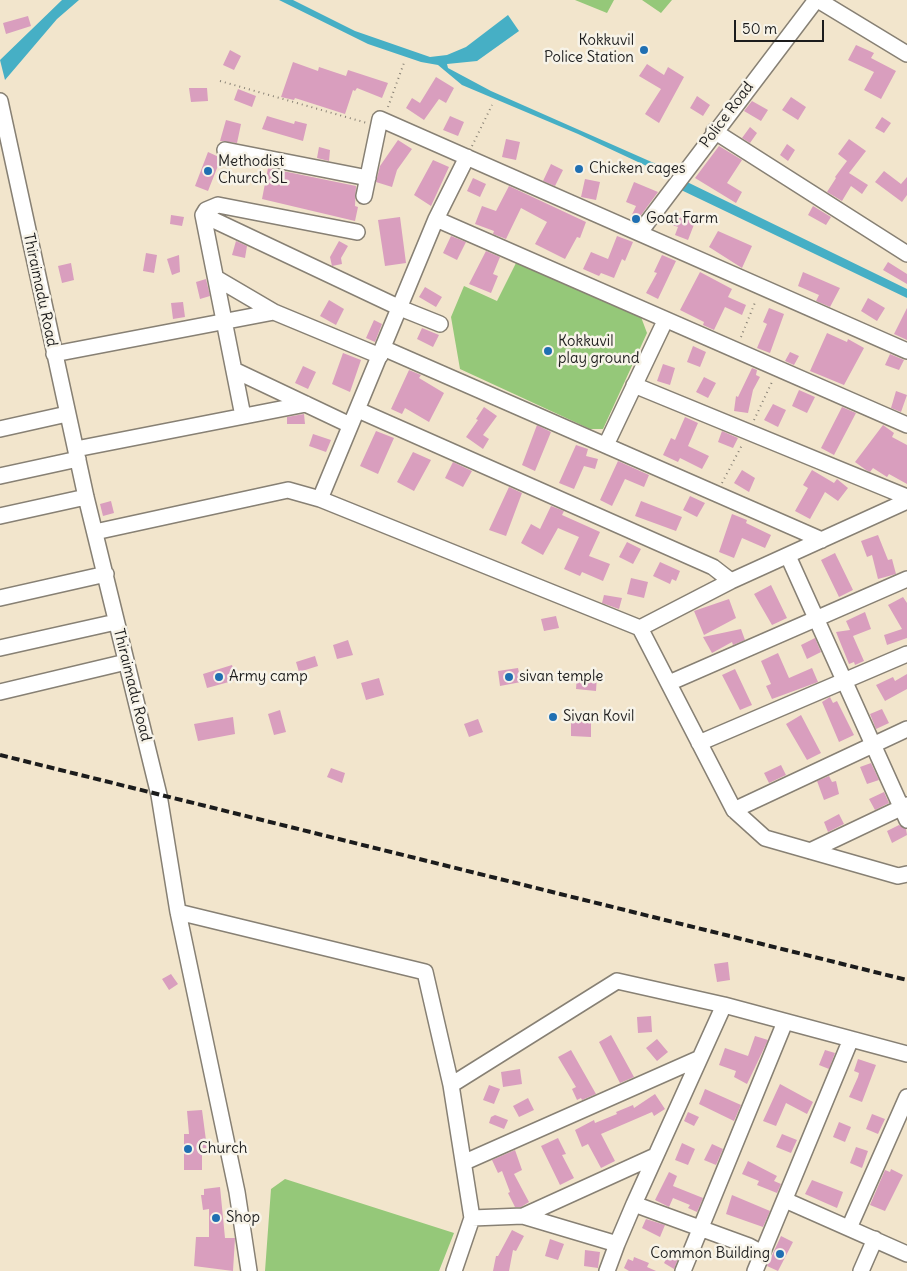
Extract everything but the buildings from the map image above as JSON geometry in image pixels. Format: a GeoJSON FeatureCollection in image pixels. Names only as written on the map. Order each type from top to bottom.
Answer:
{"type":"FeatureCollection","features":[{"type":"Feature","properties":{"kind":"street"},"geometry":{"type":"LineString","coordinates":[[817,0],[907,54]]}},
{"type":"Feature","properties":{"kind":"street","name":"Police Road"},"geometry":{"type":"LineString","coordinates":[[640,232],[714,132],[817,0]]}},
{"type":"Feature","properties":{"kind":"street","name":"Thiraimadu Road"},"geometry":{"type":"LineString","coordinates":[[0,101],[86,497],[159,795],[178,912],[237,1192],[249,1271]]}},
{"type":"Feature","properties":{"kind":"street"},"geometry":{"type":"LineString","coordinates":[[364,196],[381,123],[467,157],[907,351]]}},
{"type":"Feature","properties":{"kind":"street"},"geometry":{"type":"LineString","coordinates":[[714,132],[907,254]]}},
{"type":"Feature","properties":{"kind":"street"},"geometry":{"type":"LineString","coordinates":[[224,150],[368,178]]}},
{"type":"Feature","properties":{"kind":"street"},"geometry":{"type":"LineString","coordinates":[[320,499],[436,219],[467,157]]}},
{"type":"Feature","properties":{"kind":"street"},"geometry":{"type":"LineString","coordinates":[[243,416],[204,215],[206,210],[218,205],[357,232]]}},
{"type":"Feature","properties":{"kind":"street"},"geometry":{"type":"LineString","coordinates":[[204,215],[400,308],[440,324]]}},
{"type":"Feature","properties":{"kind":"street"},"geometry":{"type":"LineString","coordinates":[[436,219],[665,321],[907,425]]}},
{"type":"Feature","properties":{"kind":"street"},"geometry":{"type":"LineString","coordinates":[[216,278],[274,312],[382,352],[606,445],[822,540]]}},
{"type":"Feature","properties":{"kind":"street"},"geometry":{"type":"LineString","coordinates":[[54,354],[224,320],[274,312]]}},
{"type":"Feature","properties":{"kind":"street"},"geometry":{"type":"LineString","coordinates":[[606,445],[665,321]]}},
{"type":"Feature","properties":{"kind":"street"},"geometry":{"type":"LineString","coordinates":[[234,370],[350,425]]}},
{"type":"Feature","properties":{"kind":"street"},"geometry":{"type":"LineString","coordinates":[[634,385],[907,497]]}},
{"type":"Feature","properties":{"kind":"street"},"geometry":{"type":"LineString","coordinates":[[0,476],[77,454],[243,416],[306,404]]}},
{"type":"Feature","properties":{"kind":"street"},"geometry":{"type":"LineString","coordinates":[[358,410],[713,567],[731,581]]}},
{"type":"Feature","properties":{"kind":"street"},"geometry":{"type":"LineString","coordinates":[[0,429],[67,414]]}},
{"type":"Feature","properties":{"kind":"street"},"geometry":{"type":"LineString","coordinates":[[95,532],[288,490],[320,499],[640,628],[734,810],[765,838],[898,876],[907,874]]}},
{"type":"Feature","properties":{"kind":"street"},"geometry":{"type":"LineString","coordinates":[[0,516],[86,497]]}},
{"type":"Feature","properties":{"kind":"street"},"geometry":{"type":"LineString","coordinates":[[640,628],[731,581],[907,501]]}},
{"type":"Feature","properties":{"kind":"street"},"geometry":{"type":"LineString","coordinates":[[788,556],[844,683],[905,811],[810,851]]}},
{"type":"Feature","properties":{"kind":"street"},"geometry":{"type":"LineString","coordinates":[[0,598],[106,574]]}},
{"type":"Feature","properties":{"kind":"street"},"geometry":{"type":"LineString","coordinates":[[669,683],[907,579]]}},
{"type":"Feature","properties":{"kind":"street"},"geometry":{"type":"LineString","coordinates":[[0,648],[116,622]]}},
{"type":"Feature","properties":{"kind":"street"},"geometry":{"type":"LineString","coordinates":[[699,743],[844,683],[907,654]]}},
{"type":"Feature","properties":{"kind":"street"},"geometry":{"type":"LineString","coordinates":[[0,692],[126,662]]}},
{"type":"Feature","properties":{"kind":"street"},"geometry":{"type":"LineString","coordinates":[[734,810],[907,729]]}},
{"type":"Feature","properties":{"kind":"street"},"geometry":{"type":"LineString","coordinates":[[178,912],[424,972],[451,1085],[465,1162],[472,1218],[454,1271]]}},
{"type":"Feature","properties":{"kind":"street"},"geometry":{"type":"LineString","coordinates":[[451,1085],[617,981],[724,1005],[907,1054]]}},
{"type":"Feature","properties":{"kind":"street"},"geometry":{"type":"LineString","coordinates":[[606,1271],[634,1204],[724,1005]]}},
{"type":"Feature","properties":{"kind":"street"},"geometry":{"type":"LineString","coordinates":[[683,1271],[785,1022]]}},
{"type":"Feature","properties":{"kind":"street"},"geometry":{"type":"LineString","coordinates":[[755,1271],[851,1039]]}},
{"type":"Feature","properties":{"kind":"street"},"geometry":{"type":"LineString","coordinates":[[465,1162],[700,1058]]}},
{"type":"Feature","properties":{"kind":"street"},"geometry":{"type":"LineString","coordinates":[[849,1228],[907,1097]]}},
{"type":"Feature","properties":{"kind":"street"},"geometry":{"type":"LineString","coordinates":[[523,1216],[656,1156]]}},
{"type":"Feature","properties":{"kind":"street"},"geometry":{"type":"LineString","coordinates":[[785,1200],[907,1254]]}},
{"type":"Feature","properties":{"kind":"street"},"geometry":{"type":"LineString","coordinates":[[634,1204],[701,1228],[762,1253]]}},
{"type":"Feature","properties":{"kind":"street"},"geometry":{"type":"LineString","coordinates":[[472,1218],[523,1216],[617,1244]]}},
{"type":"Feature","properties":{"kind":"street"},"geometry":{"type":"LineString","coordinates":[[861,1271],[875,1239]]}},
{"type":"Feature","properties":{"kind":"path"},"geometry":{"type":"LineString","coordinates":[[220,81],[381,123],[405,60]]}},
{"type":"Feature","properties":{"kind":"path"},"geometry":{"type":"LineString","coordinates":[[467,157],[492,105]]}},
{"type":"Feature","properties":{"kind":"path"},"geometry":{"type":"LineString","coordinates":[[735,351],[762,287]]}},
{"type":"Feature","properties":{"kind":"green space"},"geometry":{"type":"Polygon","coordinates":[[[575,0],[614,0],[607,13],[575,0]]]}},
{"type":"Feature","properties":{"kind":"green space"},"geometry":{"type":"Polygon","coordinates":[[[642,0],[672,0],[661,13],[642,0]]]}},
{"type":"Feature","properties":{"kind":"green space","name":"Kokkuvil play ground"},"geometry":{"type":"Polygon","coordinates":[[[517,261],[641,317],[647,333],[603,429],[590,429],[460,369],[451,317],[464,286],[497,301],[517,261]]]}},
{"type":"Feature","properties":{"kind":"green space"},"geometry":{"type":"Polygon","coordinates":[[[285,1179],[454,1233],[439,1271],[265,1271],[271,1189],[285,1179]]]}},
{"type":"Feature","properties":{"kind":"water"},"geometry":{"type":"Polygon","coordinates":[[[62,0],[79,0],[57,19],[5,80],[0,60],[62,0]]]}},
{"type":"Feature","properties":{"kind":"water"},"geometry":{"type":"Polygon","coordinates":[[[279,0],[293,0],[355,31],[430,57],[447,55],[466,47],[508,15],[519,31],[477,61],[447,64],[448,68],[491,91],[672,171],[668,176],[578,134],[462,85],[438,65],[421,62],[368,44],[279,0]]]}},
{"type":"Feature","properties":{"kind":"water"},"geometry":{"type":"Polygon","coordinates":[[[685,181],[907,289],[907,298],[679,189],[685,181]]]}},
{"type":"Feature","properties":{"kind":"railway"},"geometry":{"type":"LineString","coordinates":[[0,755],[907,980]]}},
{"type":"Feature","properties":{"kind":"place","name":"Kokkuvil Police Station"},"geometry":{"type":"Point","coordinates":[644,50]}},
{"type":"Feature","properties":{"kind":"place","name":"Chicken cages"},"geometry":{"type":"Point","coordinates":[579,169]}},
{"type":"Feature","properties":{"kind":"place","name":"Methodist Church SL"},"geometry":{"type":"Point","coordinates":[208,171]}},
{"type":"Feature","properties":{"kind":"place","name":"Goat Farm"},"geometry":{"type":"Point","coordinates":[636,219]}},
{"type":"Feature","properties":{"kind":"place","name":"Kokkuvil play ground"},"geometry":{"type":"Point","coordinates":[548,351]}},
{"type":"Feature","properties":{"kind":"place","name":"Army camp"},"geometry":{"type":"Point","coordinates":[219,677]}},
{"type":"Feature","properties":{"kind":"place","name":"sivan temple"},"geometry":{"type":"Point","coordinates":[509,677]}},
{"type":"Feature","properties":{"kind":"place","name":"Sivan Kovil"},"geometry":{"type":"Point","coordinates":[553,717]}},
{"type":"Feature","properties":{"kind":"place","name":"Church"},"geometry":{"type":"Point","coordinates":[188,1149]}},
{"type":"Feature","properties":{"kind":"place","name":"Shop"},"geometry":{"type":"Point","coordinates":[216,1218]}},
{"type":"Feature","properties":{"kind":"place","name":"Common Building"},"geometry":{"type":"Point","coordinates":[780,1254]}}]}
